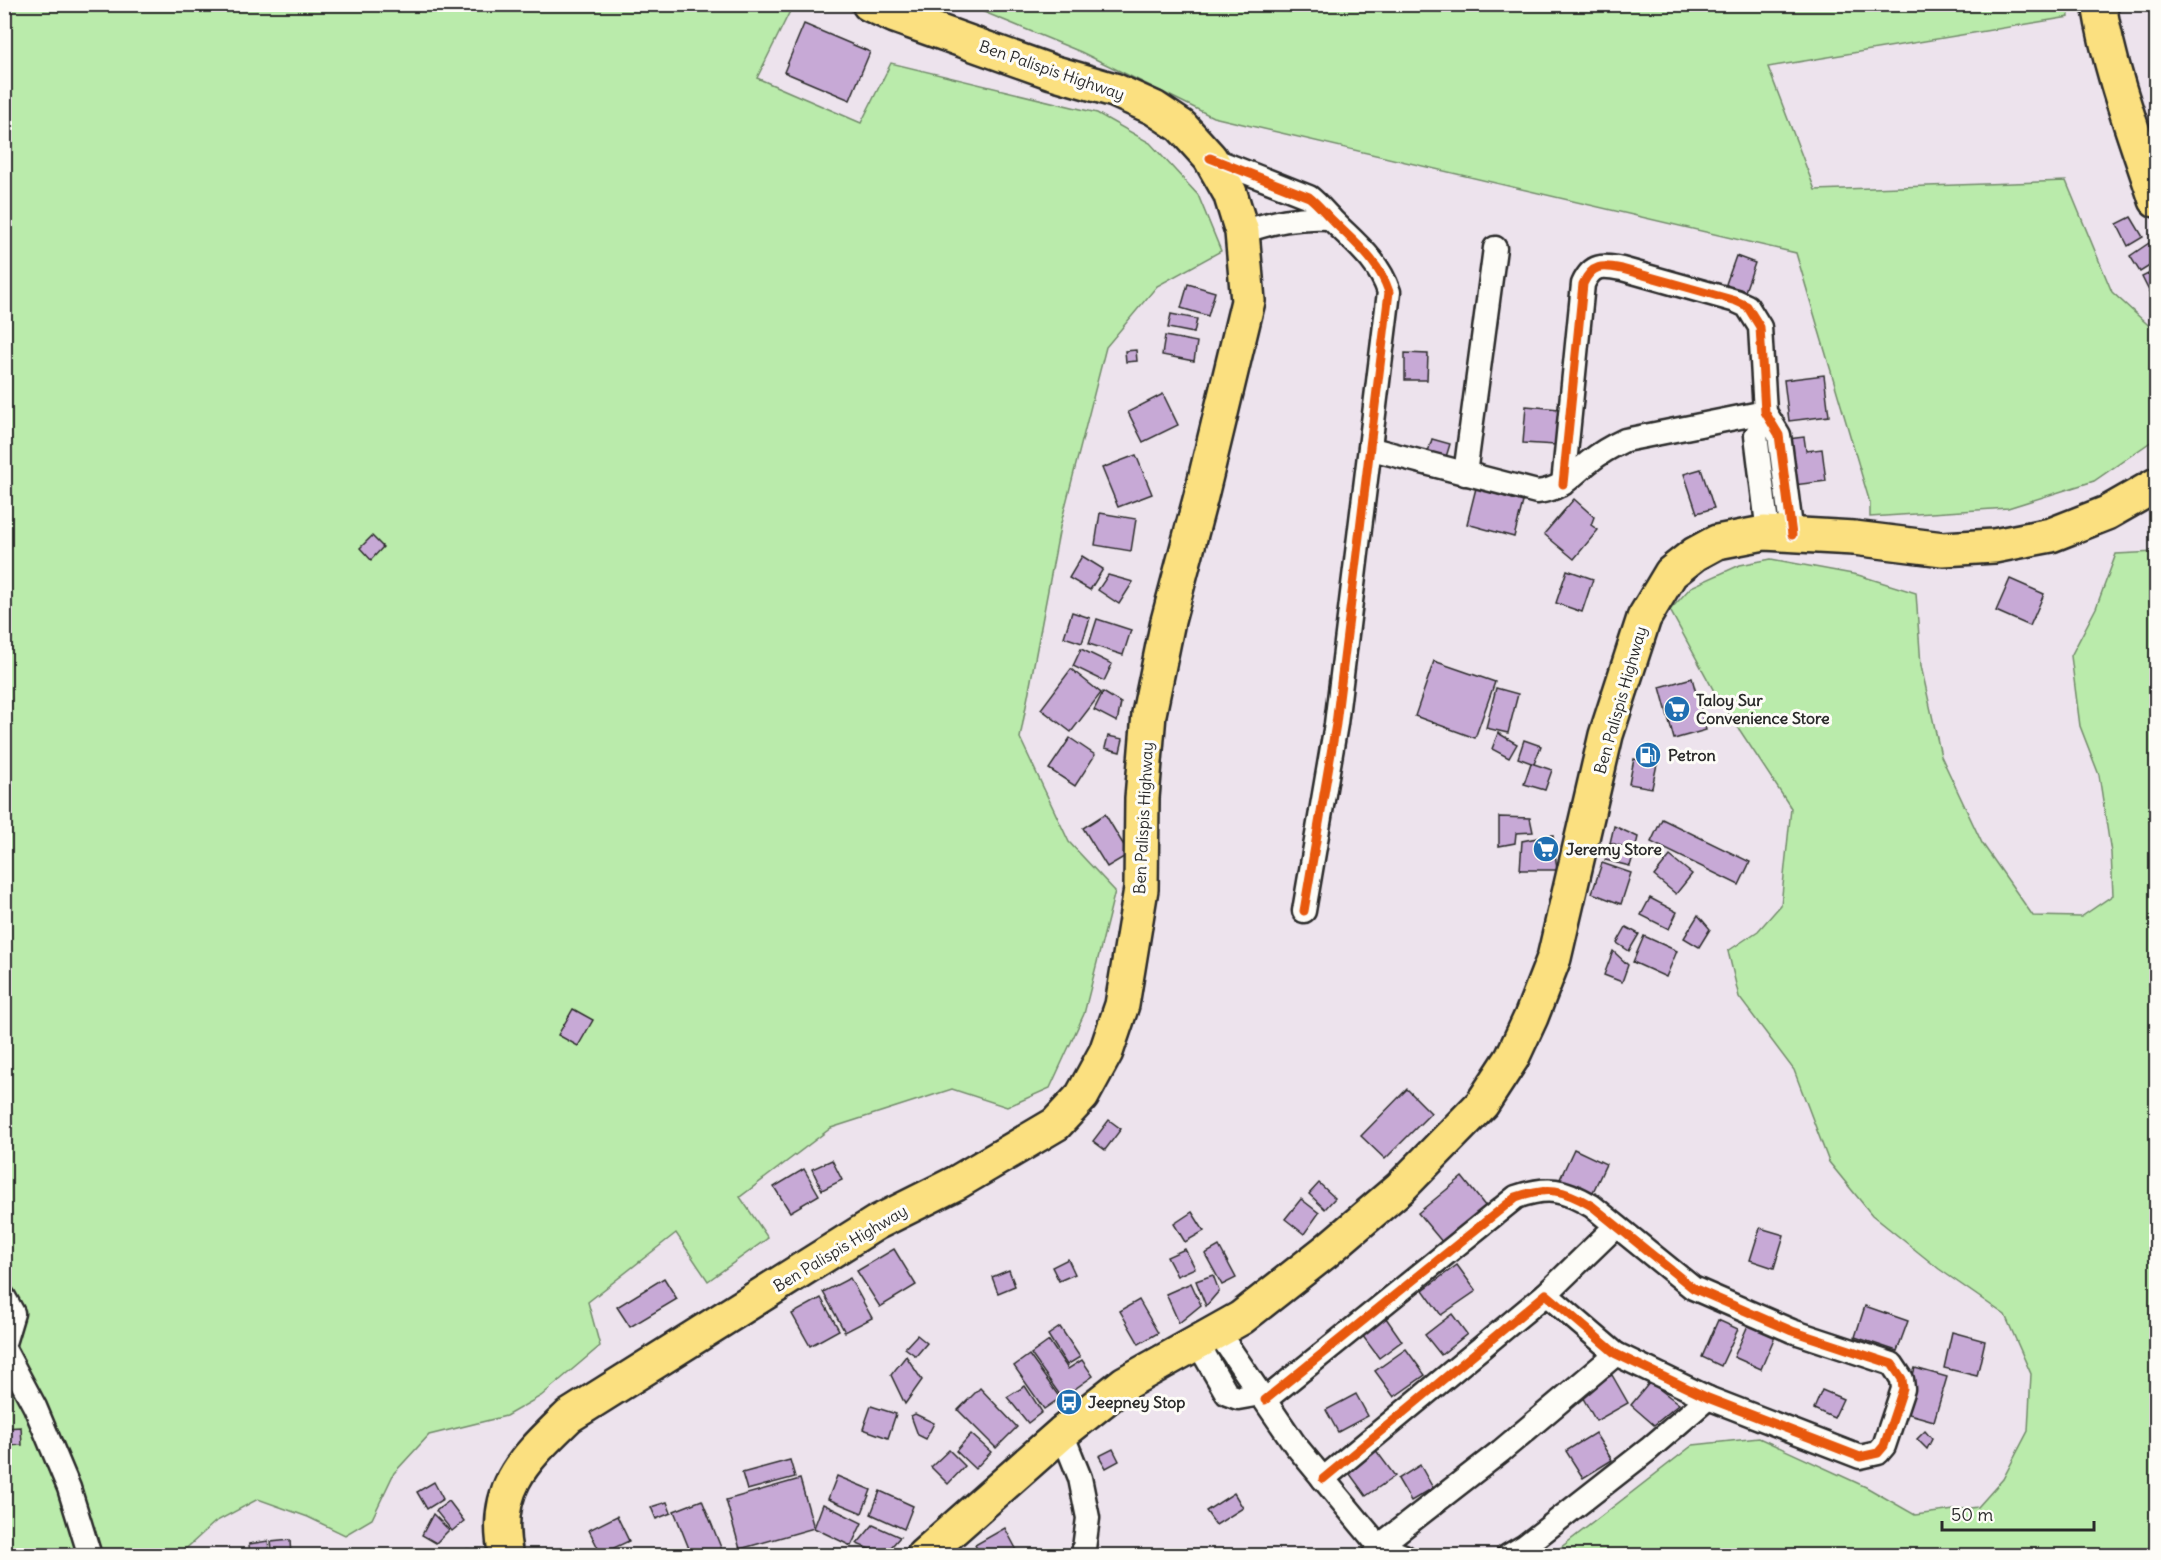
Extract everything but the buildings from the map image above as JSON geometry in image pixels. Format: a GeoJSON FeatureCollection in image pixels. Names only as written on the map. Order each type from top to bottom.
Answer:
{"type":"FeatureCollection","features":[{"type":"Feature","properties":{"kind":"main road","name":"Ben Palispis Highway"},"geometry":{"type":"LineString","coordinates":[[506,1556],[502,1514],[506,1495],[515,1475],[532,1451],[569,1416],[876,1223],[956,1183],[1056,1124],[1082,1096],[1106,1053],[1122,1005],[1141,889],[1142,798],[1149,714],[1168,621],[1204,485],[1248,301],[1242,232],[1230,193],[1210,158],[1181,126],[1154,108],[1114,90],[1052,72],[896,16],[869,4]]}},
{"type":"Feature","properties":{"kind":"main road"},"geometry":{"type":"LineString","coordinates":[[2099,4],[2118,88],[2157,200]]}},
{"type":"Feature","properties":{"kind":"main road","name":"Ben Palispis Highway"},"geometry":{"type":"LineString","coordinates":[[922,1556],[1062,1433],[1125,1383],[1241,1318],[1354,1228],[1400,1188],[1482,1104],[1512,1058],[1554,958],[1606,735],[1644,618],[1671,573],[1695,554],[1717,542],[1780,534],[1854,538],[1942,549],[1994,546],[2051,534],[2107,513],[2157,485]]}},
{"type":"Feature","properties":{"kind":"street"},"geometry":{"type":"LineString","coordinates":[[1210,158],[1309,197],[1321,206],[1330,218],[1368,254],[1380,270],[1389,292],[1372,449],[1336,724],[1304,911]]}},
{"type":"Feature","properties":{"kind":"street"},"geometry":{"type":"LineString","coordinates":[[1242,232],[1288,219],[1307,216],[1330,218]]}},
{"type":"Feature","properties":{"kind":"street"},"geometry":{"type":"LineString","coordinates":[[1465,474],[1495,248]]}},
{"type":"Feature","properties":{"kind":"street"},"geometry":{"type":"LineString","coordinates":[[1563,484],[1583,285],[1588,272],[1596,267],[1622,268],[1736,301],[1747,306],[1760,327],[1766,415],[1779,435],[1780,534]]}},
{"type":"Feature","properties":{"kind":"street"},"geometry":{"type":"LineString","coordinates":[[1372,449],[1537,492],[1552,490],[1563,484],[1609,447],[1625,440],[1766,415]]}},
{"type":"Feature","properties":{"kind":"street"},"geometry":{"type":"LineString","coordinates":[[1263,1397],[1516,1197],[1535,1191],[1557,1190],[1592,1206],[1615,1227],[1693,1288],[1792,1331],[1892,1365],[1902,1379],[1903,1389],[1884,1446],[1878,1453],[1860,1457],[1708,1398],[1616,1354],[1546,1294]]}},
{"type":"Feature","properties":{"kind":"street"},"geometry":{"type":"LineString","coordinates":[[1323,1479],[1546,1294],[1615,1227]]}},
{"type":"Feature","properties":{"kind":"street"},"geometry":{"type":"LineString","coordinates":[[4,1297],[13,1313],[4,1343]]}},
{"type":"Feature","properties":{"kind":"street"},"geometry":{"type":"LineString","coordinates":[[1207,1337],[1263,1397],[1296,1446],[1376,1551],[1404,1556]]}},
{"type":"Feature","properties":{"kind":"street"},"geometry":{"type":"LineString","coordinates":[[4,1349],[34,1407],[69,1488],[90,1556]]}},
{"type":"Feature","properties":{"kind":"street"},"geometry":{"type":"LineString","coordinates":[[1376,1551],[1501,1451],[1616,1354]]}},
{"type":"Feature","properties":{"kind":"street"},"geometry":{"type":"LineString","coordinates":[[1508,1556],[1525,1546],[1649,1449],[1708,1398]]}},
{"type":"Feature","properties":{"kind":"street"},"geometry":{"type":"LineString","coordinates":[[1062,1433],[1080,1478],[1088,1518],[1083,1556]]}},
{"type":"Feature","properties":{"kind":"green space"},"geometry":{"type":"Polygon","coordinates":[[[5,5],[793,5],[757,78],[861,123],[891,63],[1097,113],[1150,143],[1198,195],[1221,251],[1157,286],[1106,347],[1060,527],[1020,738],[1069,842],[1115,891],[1084,1014],[1050,1088],[1007,1107],[952,1089],[831,1128],[740,1197],[768,1238],[708,1281],[676,1233],[588,1302],[600,1346],[541,1396],[506,1416],[429,1435],[394,1473],[372,1519],[345,1535],[308,1517],[258,1499],[215,1522],[179,1555],[5,1556],[5,5]]]}},
{"type":"Feature","properties":{"kind":"green space"},"geometry":{"type":"Polygon","coordinates":[[[967,5],[2068,5],[2069,17],[1768,67],[1815,190],[2066,181],[2112,292],[2156,332],[2156,435],[2152,441],[2094,481],[2008,508],[1870,517],[1870,503],[1796,253],[1213,117],[1081,52],[967,5]]]}},
{"type":"Feature","properties":{"kind":"green space"},"geometry":{"type":"Polygon","coordinates":[[[2156,552],[2156,1555],[1551,1555],[1693,1445],[1759,1438],[1866,1487],[1915,1515],[1978,1507],[2003,1479],[2028,1431],[2031,1374],[2005,1315],[1939,1269],[1872,1215],[1829,1162],[1794,1070],[1739,997],[1728,951],[1758,931],[1781,905],[1791,808],[1714,691],[1670,610],[1691,587],[1740,565],[1771,559],[1858,575],[1916,593],[1921,666],[1941,756],[1982,843],[2033,916],[2081,917],[2113,895],[2111,853],[2099,775],[2080,726],[2071,656],[2096,608],[2116,554],[2156,552]]]}},
{"type":"Feature","properties":{"kind":"cycle path"},"geometry":{"type":"LineString","coordinates":[[1210,158],[1309,197],[1366,253],[1385,281],[1389,292],[1336,724],[1304,911]]}},
{"type":"Feature","properties":{"kind":"cycle path"},"geometry":{"type":"LineString","coordinates":[[1563,484],[1583,284],[1594,269],[1603,267],[1622,269],[1747,306],[1760,327],[1765,412],[1779,435],[1792,535]]}},
{"type":"Feature","properties":{"kind":"cycle path"},"geometry":{"type":"LineString","coordinates":[[1265,1400],[1516,1197],[1537,1191],[1564,1193],[1592,1206],[1693,1288],[1792,1331],[1892,1364],[1902,1379],[1903,1389],[1884,1446],[1878,1453],[1860,1457],[1708,1398],[1616,1354],[1546,1294],[1323,1479]]}},
{"type":"Feature","properties":{"kind":"place","name":"Taloy Sur Convenience Store"},"geometry":{"type":"Point","coordinates":[1677,709]}},
{"type":"Feature","properties":{"kind":"place","name":"Petron"},"geometry":{"type":"Point","coordinates":[1648,755]}},
{"type":"Feature","properties":{"kind":"place","name":"Jeremy Store"},"geometry":{"type":"Point","coordinates":[1546,849]}},
{"type":"Feature","properties":{"kind":"place","name":"Jeepney Stop"},"geometry":{"type":"Point","coordinates":[1069,1402]}}]}
